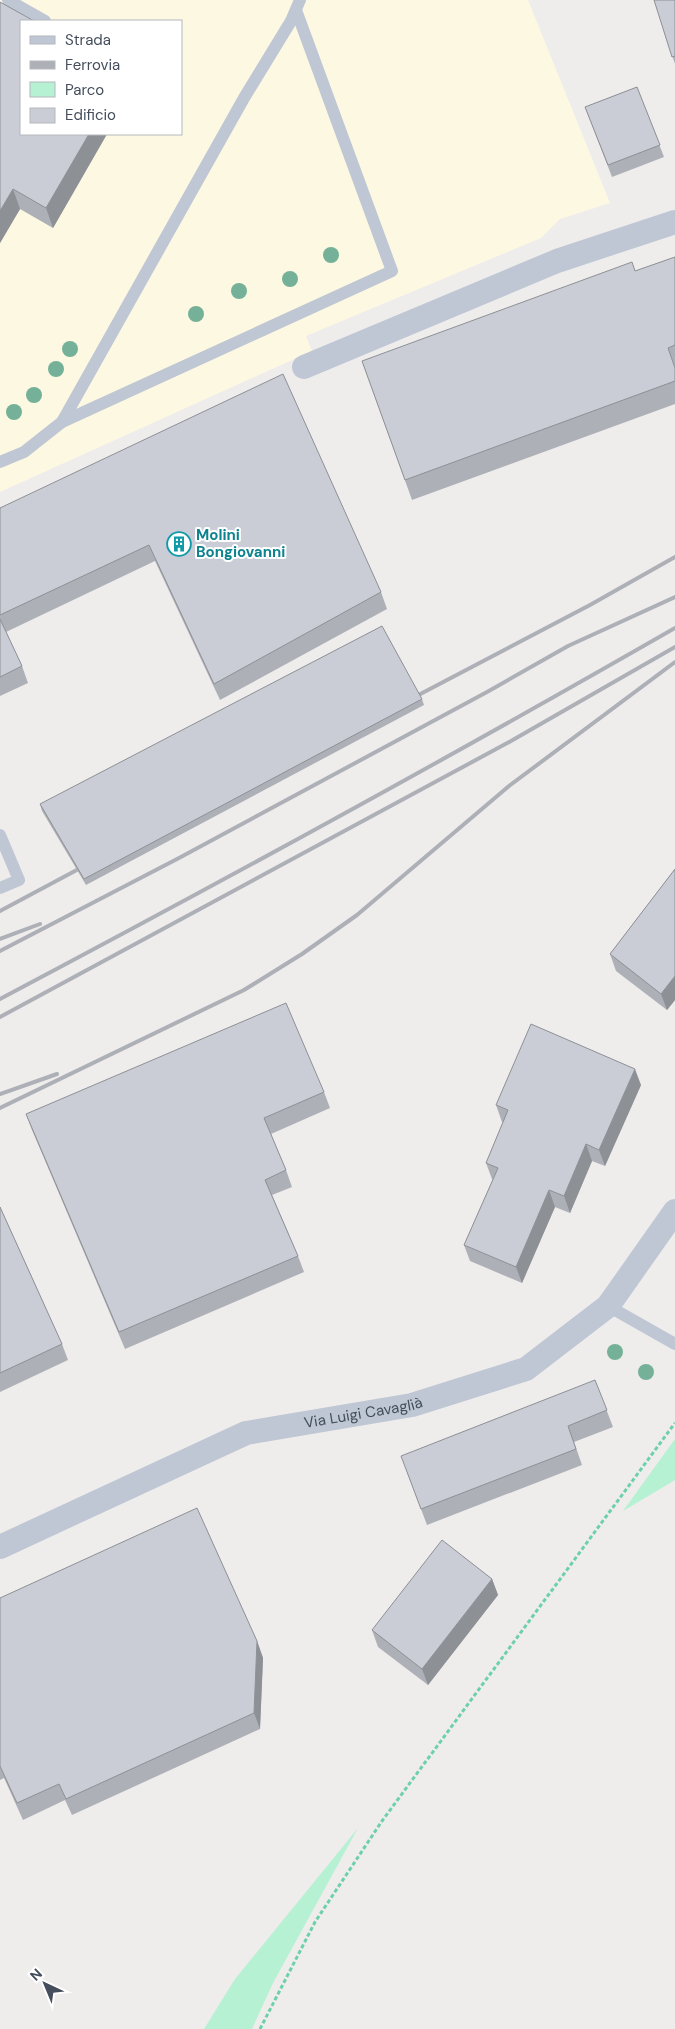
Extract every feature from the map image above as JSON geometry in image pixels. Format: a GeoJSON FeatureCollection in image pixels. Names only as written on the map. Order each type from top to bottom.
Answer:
{"type":"FeatureCollection","features":[{"type":"Feature","properties":{"kind":"street"},"geometry":{"type":"LineString","coordinates":[[304,367],[557,261],[675,222]]}},
{"type":"Feature","properties":{"kind":"street","name":"Via Luigi Cavaglià"},"geometry":{"type":"LineString","coordinates":[[0,1547],[246,1433],[412,1405],[526,1369],[608,1306],[675,1211]]}},
{"type":"Feature","properties":{"kind":"lane"},"geometry":{"type":"LineString","coordinates":[[8,0],[43,20]]}},
{"type":"Feature","properties":{"kind":"lane"},"geometry":{"type":"LineString","coordinates":[[62,422],[244,98],[291,21],[298,5]]}},
{"type":"Feature","properties":{"kind":"lane"},"geometry":{"type":"LineString","coordinates":[[0,462],[24,452],[62,422],[392,271],[298,5]]}},
{"type":"Feature","properties":{"kind":"lane"},"geometry":{"type":"LineString","coordinates":[[0,835],[19,880],[0,888]]}},
{"type":"Feature","properties":{"kind":"lane"},"geometry":{"type":"LineString","coordinates":[[608,1306],[675,1344]]}},
{"type":"Feature","properties":{"kind":"path"},"geometry":{"type":"LineString","coordinates":[[260,2029],[315,1922],[382,1821],[675,1423]]}},
{"type":"Feature","properties":{"kind":"shaded area"},"geometry":{"type":"Polygon","coordinates":[[[0,0],[528,0],[610,203],[560,219],[541,238],[306,336],[312,351],[0,492],[0,0]]]}},
{"type":"Feature","properties":{"kind":"green space"},"geometry":{"type":"Polygon","coordinates":[[[675,1439],[675,1480],[623,1511],[675,1439]]]}},
{"type":"Feature","properties":{"kind":"green space"},"geometry":{"type":"Polygon","coordinates":[[[358,1828],[273,1983],[252,2029],[204,2029],[235,1979],[358,1828]]]}},
{"type":"Feature","properties":{"kind":"building"},"geometry":{"type":"Polygon","coordinates":[[[654,0],[675,0],[675,56],[672,57],[654,0]]]}},
{"type":"Feature","properties":{"kind":"building"},"geometry":{"type":"Polygon","coordinates":[[[0,2],[32,20],[20,20],[20,135],[88,135],[46,208],[13,189],[0,211],[0,2]]]}},
{"type":"Feature","properties":{"kind":"building"},"geometry":{"type":"Polygon","coordinates":[[[637,87],[660,145],[608,165],[585,107],[637,87]]]}},
{"type":"Feature","properties":{"kind":"building"},"geometry":{"type":"Polygon","coordinates":[[[675,257],[675,345],[668,348],[675,368],[675,381],[405,480],[362,361],[632,262],[635,271],[675,257]]]}},
{"type":"Feature","properties":{"kind":"building","name":"Molini Bongiovanni"},"geometry":{"type":"Polygon","coordinates":[[[283,374],[381,592],[214,684],[149,545],[0,615],[0,508],[283,374]]]}},
{"type":"Feature","properties":{"kind":"building"},"geometry":{"type":"Polygon","coordinates":[[[0,619],[22,666],[0,677],[0,619]]]}},
{"type":"Feature","properties":{"kind":"building"},"geometry":{"type":"Polygon","coordinates":[[[382,626],[422,699],[84,879],[40,804],[382,626]]]}},
{"type":"Feature","properties":{"kind":"building"},"geometry":{"type":"Polygon","coordinates":[[[675,869],[675,976],[661,994],[610,954],[675,869]]]}},
{"type":"Feature","properties":{"kind":"building"},"geometry":{"type":"Polygon","coordinates":[[[286,1003],[324,1092],[264,1118],[286,1170],[265,1180],[298,1256],[119,1332],[26,1114],[286,1003]]]}},
{"type":"Feature","properties":{"kind":"building"},"geometry":{"type":"Polygon","coordinates":[[[531,1024],[635,1069],[599,1150],[586,1144],[564,1196],[549,1190],[516,1267],[464,1245],[498,1168],[486,1163],[508,1110],[496,1105],[531,1024]]]}},
{"type":"Feature","properties":{"kind":"building"},"geometry":{"type":"Polygon","coordinates":[[[0,1207],[62,1344],[0,1373],[0,1207]]]}},
{"type":"Feature","properties":{"kind":"building"},"geometry":{"type":"Polygon","coordinates":[[[595,1380],[607,1410],[568,1426],[576,1449],[421,1509],[401,1456],[595,1380]]]}},
{"type":"Feature","properties":{"kind":"building"},"geometry":{"type":"Polygon","coordinates":[[[197,1508],[257,1641],[254,1713],[66,1799],[59,1784],[17,1803],[0,1766],[0,1598],[197,1508]]]}},
{"type":"Feature","properties":{"kind":"building"},"geometry":{"type":"Polygon","coordinates":[[[442,1540],[492,1579],[422,1669],[372,1630],[442,1540]]]}},
{"type":"Feature","properties":{"kind":"railway"},"geometry":{"type":"LineString","coordinates":[[407,701],[590,605],[675,557]]}},
{"type":"Feature","properties":{"kind":"railway"},"geometry":{"type":"LineString","coordinates":[[0,951],[179,858],[487,692],[568,646],[675,597]]}},
{"type":"Feature","properties":{"kind":"railway"},"geometry":{"type":"LineString","coordinates":[[0,999],[339,816],[675,628]]}},
{"type":"Feature","properties":{"kind":"railway"},"geometry":{"type":"LineString","coordinates":[[0,1017],[511,741],[675,647]]}},
{"type":"Feature","properties":{"kind":"railway"},"geometry":{"type":"LineString","coordinates":[[0,1108],[244,990],[302,954],[357,915],[509,786],[675,662]]}},
{"type":"Feature","properties":{"kind":"railway"},"geometry":{"type":"LineString","coordinates":[[0,911],[88,864]]}},
{"type":"Feature","properties":{"kind":"railway"},"geometry":{"type":"LineString","coordinates":[[0,939],[40,924]]}},
{"type":"Feature","properties":{"kind":"railway"},"geometry":{"type":"LineString","coordinates":[[0,1094],[57,1074]]}},
{"type":"Feature","properties":{"kind":"place","name":"Molini Bongiovanni"},"geometry":{"type":"Point","coordinates":[179,544]}}]}
